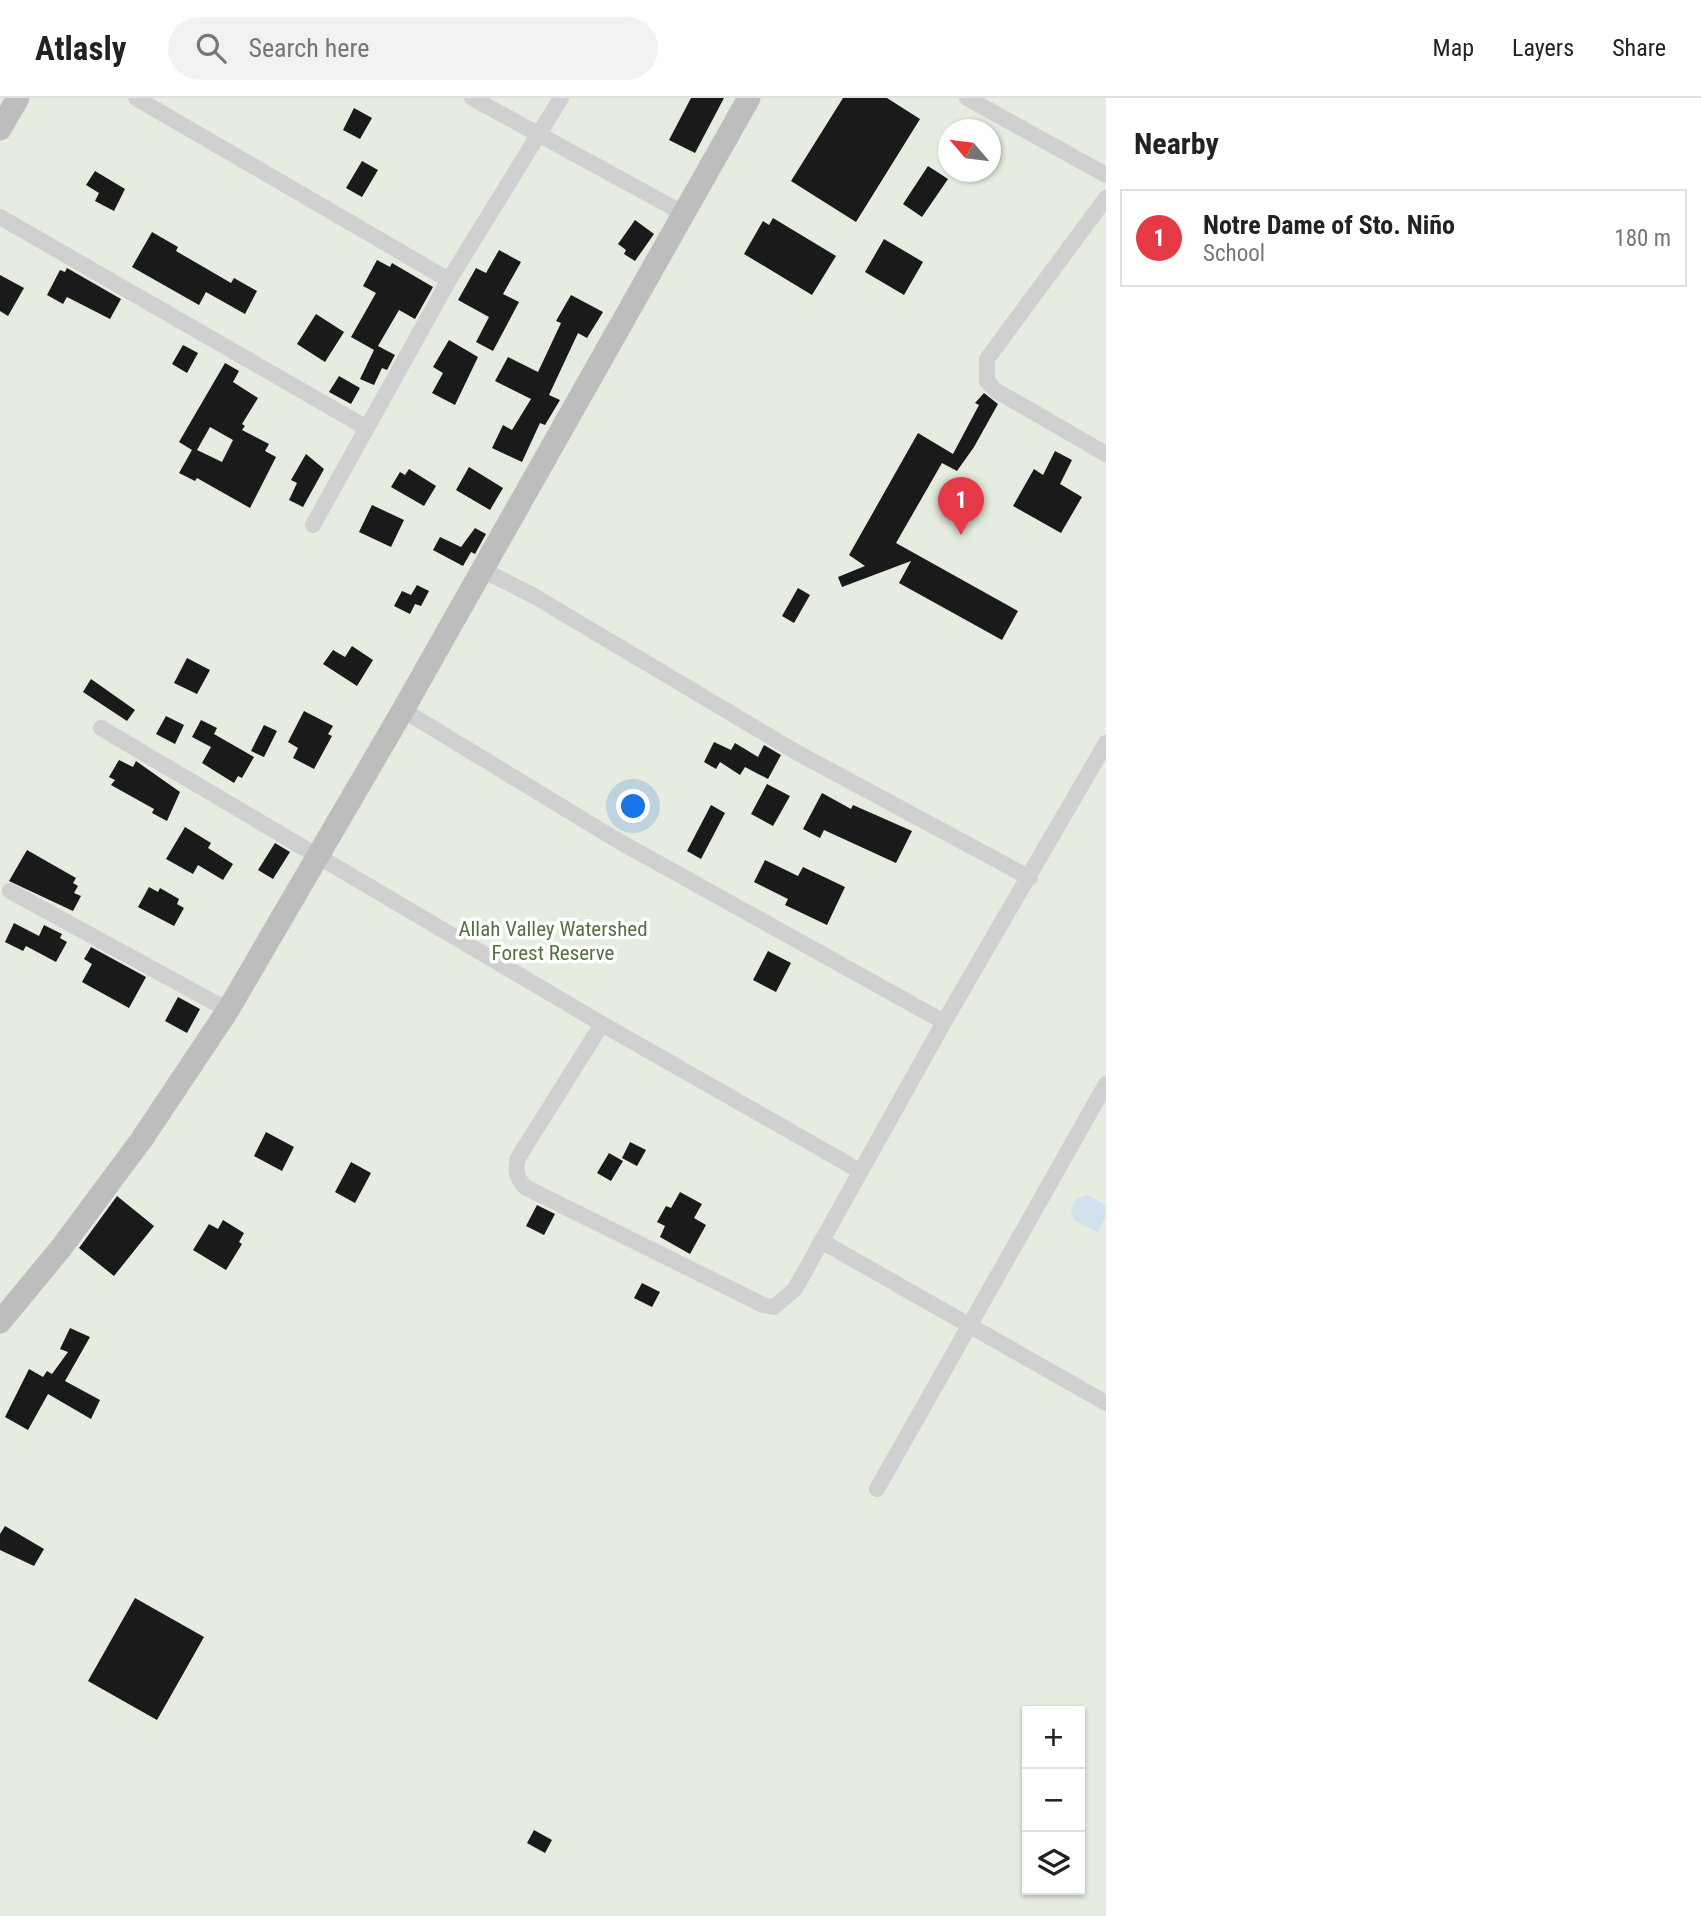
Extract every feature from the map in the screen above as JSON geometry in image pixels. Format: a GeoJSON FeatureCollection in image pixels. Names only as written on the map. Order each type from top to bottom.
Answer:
{"type":"FeatureCollection","features":[{"type":"Feature","properties":{"kind":"street"},"geometry":{"type":"LineString","coordinates":[[0,128],[18,98]]}},
{"type":"Feature","properties":{"kind":"street"},"geometry":{"type":"LineString","coordinates":[[136,98],[449,280]]}},
{"type":"Feature","properties":{"kind":"street"},"geometry":{"type":"LineString","coordinates":[[472,98],[682,213]]}},
{"type":"Feature","properties":{"kind":"street"},"geometry":{"type":"LineString","coordinates":[[313,525],[449,280],[561,98]]}},
{"type":"Feature","properties":{"kind":"street"},"geometry":{"type":"LineString","coordinates":[[0,1322],[61,1248],[142,1139],[228,1010],[403,710],[749,98]]}},
{"type":"Feature","properties":{"kind":"street"},"geometry":{"type":"LineString","coordinates":[[967,98],[1106,175]]}},
{"type":"Feature","properties":{"kind":"street"},"geometry":{"type":"LineString","coordinates":[[1106,198],[1004,332],[987,359],[985,370],[988,381],[995,390],[1106,454]]}},
{"type":"Feature","properties":{"kind":"street"},"geometry":{"type":"LineString","coordinates":[[0,217],[365,427]]}},
{"type":"Feature","properties":{"kind":"street"},"geometry":{"type":"LineString","coordinates":[[481,569],[534,596],[796,752],[1030,878]]}},
{"type":"Feature","properties":{"kind":"street"},"geometry":{"type":"LineString","coordinates":[[403,710],[615,839],[944,1022]]}},
{"type":"Feature","properties":{"kind":"street"},"geometry":{"type":"LineString","coordinates":[[101,728],[602,1024],[860,1171]]}},
{"type":"Feature","properties":{"kind":"street"},"geometry":{"type":"LineString","coordinates":[[602,1024],[518,1158],[515,1169],[518,1179],[525,1187],[763,1305],[774,1307],[795,1289],[944,1022],[1106,743]]}},
{"type":"Feature","properties":{"kind":"street"},"geometry":{"type":"LineString","coordinates":[[10,891],[228,1010]]}},
{"type":"Feature","properties":{"kind":"street"},"geometry":{"type":"LineString","coordinates":[[877,1489],[1106,1084]]}},
{"type":"Feature","properties":{"kind":"street"},"geometry":{"type":"LineString","coordinates":[[821,1241],[1106,1403]]}},
{"type":"Feature","properties":{"kind":"green space","name":"Allah Valley Watershed Forest Reserve"},"geometry":{"type":"Polygon","coordinates":[[[0,98],[1106,98],[1106,1916],[0,1916],[0,98]]]}},
{"type":"Feature","properties":{"kind":"water"},"geometry":{"type":"Polygon","coordinates":[[[1088,1195],[1106,1206],[1106,1217],[1097,1232],[1074,1220],[1071,1209],[1077,1198],[1088,1195]]]}},
{"type":"Feature","properties":{"kind":"building"},"geometry":{"type":"Polygon","coordinates":[[[691,98],[724,98],[695,153],[669,140],[691,98]]]}},
{"type":"Feature","properties":{"kind":"building"},"geometry":{"type":"Polygon","coordinates":[[[843,98],[887,98],[920,119],[856,222],[791,181],[843,98]]]}},
{"type":"Feature","properties":{"kind":"building"},"geometry":{"type":"Polygon","coordinates":[[[354,108],[372,118],[360,139],[343,130],[354,108]]]}},
{"type":"Feature","properties":{"kind":"building"},"geometry":{"type":"Polygon","coordinates":[[[362,161],[378,170],[362,197],[346,188],[362,161]]]}},
{"type":"Feature","properties":{"kind":"building"},"geometry":{"type":"Polygon","coordinates":[[[928,166],[938,172],[938,182],[946,182],[922,217],[903,204],[928,166]]]}},
{"type":"Feature","properties":{"kind":"building"},"geometry":{"type":"Polygon","coordinates":[[[95,171],[125,189],[114,211],[95,201],[99,193],[86,185],[95,171]]]}},
{"type":"Feature","properties":{"kind":"building"},"geometry":{"type":"Polygon","coordinates":[[[773,218],[836,256],[812,295],[744,254],[763,221],[769,225],[773,218]]]}},
{"type":"Feature","properties":{"kind":"building"},"geometry":{"type":"Polygon","coordinates":[[[635,220],[654,234],[635,261],[624,254],[626,250],[618,244],[635,220]]]}},
{"type":"Feature","properties":{"kind":"building"},"geometry":{"type":"Polygon","coordinates":[[[152,232],[178,247],[176,251],[231,283],[234,278],[257,291],[245,314],[206,292],[199,305],[132,267],[152,232]]]}},
{"type":"Feature","properties":{"kind":"building"},"geometry":{"type":"Polygon","coordinates":[[[884,239],[923,262],[904,295],[865,272],[884,239]]]}},
{"type":"Feature","properties":{"kind":"building"},"geometry":{"type":"Polygon","coordinates":[[[499,250],[521,262],[503,294],[519,302],[493,351],[476,342],[489,317],[458,300],[476,268],[486,273],[499,250]]]}},
{"type":"Feature","properties":{"kind":"building"},"geometry":{"type":"Polygon","coordinates":[[[377,260],[390,267],[392,263],[433,287],[415,319],[399,310],[378,346],[395,355],[387,370],[382,368],[374,385],[360,379],[374,350],[351,337],[376,293],[363,286],[377,260]]]}},
{"type":"Feature","properties":{"kind":"building"},"geometry":{"type":"Polygon","coordinates":[[[67,268],[121,299],[110,319],[67,297],[63,304],[47,295],[60,270],[65,272],[67,268]]]}},
{"type":"Feature","properties":{"kind":"building"},"geometry":{"type":"Polygon","coordinates":[[[0,275],[24,288],[8,316],[0,311],[0,275]]]}},
{"type":"Feature","properties":{"kind":"building"},"geometry":{"type":"Polygon","coordinates":[[[571,295],[603,312],[587,338],[578,333],[549,395],[560,400],[545,425],[540,423],[522,462],[492,448],[503,425],[512,430],[531,399],[495,381],[508,357],[538,372],[561,323],[556,321],[571,295]]]}},
{"type":"Feature","properties":{"kind":"building"},"geometry":{"type":"Polygon","coordinates":[[[316,314],[344,332],[325,362],[297,344],[316,314]]]}},
{"type":"Feature","properties":{"kind":"building"},"geometry":{"type":"Polygon","coordinates":[[[449,340],[478,357],[455,405],[432,393],[443,373],[433,367],[449,340]]]}},
{"type":"Feature","properties":{"kind":"building"},"geometry":{"type":"Polygon","coordinates":[[[183,345],[198,353],[187,373],[172,364],[183,345]]]}},
{"type":"Feature","properties":{"kind":"building"},"geometry":{"type":"Polygon","coordinates":[[[225,363],[239,371],[233,382],[258,398],[242,424],[245,426],[242,430],[269,444],[265,451],[276,457],[250,508],[197,478],[195,481],[179,473],[192,450],[179,442],[225,363]],[[210,427],[197,450],[222,462],[233,440],[210,427]]]}},
{"type":"Feature","properties":{"kind":"building"},"geometry":{"type":"Polygon","coordinates":[[[339,376],[360,388],[351,404],[329,392],[339,376]]]}},
{"type":"Feature","properties":{"kind":"building"},"geometry":{"type":"Polygon","coordinates":[[[984,393],[998,404],[974,447],[957,471],[942,463],[896,543],[1018,611],[1002,640],[899,583],[911,561],[842,587],[838,577],[865,566],[849,555],[918,433],[953,454],[979,405],[975,403],[984,393]]]}},
{"type":"Feature","properties":{"kind":"building"},"geometry":{"type":"Polygon","coordinates":[[[1055,451],[1072,460],[1060,484],[1082,497],[1061,533],[1013,506],[1034,469],[1043,475],[1055,451]]]}},
{"type":"Feature","properties":{"kind":"building"},"geometry":{"type":"Polygon","coordinates":[[[306,454],[324,469],[303,507],[289,500],[297,483],[291,480],[306,454]]]}},
{"type":"Feature","properties":{"kind":"building"},"geometry":{"type":"Polygon","coordinates":[[[469,467],[503,488],[490,510],[456,490],[469,467]]]}},
{"type":"Feature","properties":{"kind":"building"},"geometry":{"type":"Polygon","coordinates":[[[409,469],[436,486],[424,506],[391,487],[400,472],[405,475],[409,469]]]}},
{"type":"Feature","properties":{"kind":"building"},"geometry":{"type":"Polygon","coordinates":[[[372,505],[404,520],[391,547],[359,532],[372,505]]]}},
{"type":"Feature","properties":{"kind":"building"},"geometry":{"type":"Polygon","coordinates":[[[475,528],[486,534],[475,554],[471,552],[463,566],[433,550],[440,537],[461,547],[475,528]]]}},
{"type":"Feature","properties":{"kind":"building"},"geometry":{"type":"Polygon","coordinates":[[[417,585],[429,591],[421,606],[415,604],[410,614],[394,606],[402,591],[411,595],[417,585]]]}},
{"type":"Feature","properties":{"kind":"building"},"geometry":{"type":"Polygon","coordinates":[[[798,588],[810,595],[794,623],[782,616],[798,588]]]}},
{"type":"Feature","properties":{"kind":"building"},"geometry":{"type":"Polygon","coordinates":[[[352,646],[373,660],[357,686],[323,664],[333,650],[345,657],[352,646]]]}},
{"type":"Feature","properties":{"kind":"building"},"geometry":{"type":"Polygon","coordinates":[[[187,658],[210,670],[197,694],[174,683],[187,658]]]}},
{"type":"Feature","properties":{"kind":"building"},"geometry":{"type":"Polygon","coordinates":[[[91,679],[135,710],[127,721],[83,692],[91,679]]]}},
{"type":"Feature","properties":{"kind":"building"},"geometry":{"type":"Polygon","coordinates":[[[304,711],[333,726],[328,734],[332,736],[314,769],[293,758],[298,748],[288,742],[304,711]]]}},
{"type":"Feature","properties":{"kind":"building"},"geometry":{"type":"Polygon","coordinates":[[[166,716],[184,725],[175,744],[156,734],[166,716]]]}},
{"type":"Feature","properties":{"kind":"building"},"geometry":{"type":"Polygon","coordinates":[[[201,720],[217,728],[214,734],[254,757],[242,778],[238,776],[234,783],[202,763],[211,747],[192,737],[201,720]]]}},
{"type":"Feature","properties":{"kind":"building"},"geometry":{"type":"Polygon","coordinates":[[[264,725],[277,731],[264,757],[251,751],[264,725]]]}},
{"type":"Feature","properties":{"kind":"building"},"geometry":{"type":"Polygon","coordinates":[[[714,742],[731,750],[735,743],[758,757],[764,745],[781,755],[768,779],[745,767],[740,775],[720,762],[716,769],[704,762],[714,742]]]}},
{"type":"Feature","properties":{"kind":"building"},"geometry":{"type":"Polygon","coordinates":[[[119,760],[133,767],[136,761],[180,792],[167,821],[152,813],[154,809],[111,785],[115,780],[109,777],[119,760]]]}},
{"type":"Feature","properties":{"kind":"building"},"geometry":{"type":"Polygon","coordinates":[[[767,784],[790,796],[773,826],[751,814],[767,784]]]}},
{"type":"Feature","properties":{"kind":"building"},"geometry":{"type":"Polygon","coordinates":[[[822,793],[851,809],[853,805],[912,831],[896,863],[824,830],[820,838],[803,829],[822,793]]]}},
{"type":"Feature","properties":{"kind":"building"},"geometry":{"type":"Polygon","coordinates":[[[711,805],[725,813],[701,859],[687,851],[711,805]]]}},
{"type":"Feature","properties":{"kind":"building"},"geometry":{"type":"Polygon","coordinates":[[[185,827],[211,843],[208,848],[233,864],[223,880],[198,865],[193,874],[166,859],[185,827]]]}},
{"type":"Feature","properties":{"kind":"building"},"geometry":{"type":"Polygon","coordinates":[[[275,843],[290,852],[273,879],[258,870],[275,843]]]}},
{"type":"Feature","properties":{"kind":"building"},"geometry":{"type":"Polygon","coordinates":[[[27,850],[76,878],[73,883],[78,886],[74,893],[81,896],[73,911],[9,881],[27,850]]]}},
{"type":"Feature","properties":{"kind":"building"},"geometry":{"type":"Polygon","coordinates":[[[765,860],[798,876],[803,867],[845,887],[827,925],[785,905],[788,899],[754,882],[765,860]]]}},
{"type":"Feature","properties":{"kind":"building"},"geometry":{"type":"Polygon","coordinates":[[[149,887],[158,892],[160,888],[179,899],[177,904],[184,908],[174,926],[138,907],[149,887]]]}},
{"type":"Feature","properties":{"kind":"building"},"geometry":{"type":"Polygon","coordinates":[[[14,923],[39,936],[44,925],[62,934],[60,938],[67,942],[56,962],[26,946],[23,951],[5,942],[14,923]]]}},
{"type":"Feature","properties":{"kind":"building"},"geometry":{"type":"Polygon","coordinates":[[[91,947],[146,977],[129,1008],[82,982],[92,964],[84,959],[91,947]]]}},
{"type":"Feature","properties":{"kind":"building"},"geometry":{"type":"Polygon","coordinates":[[[768,951],[791,963],[776,992],[753,980],[768,951]]]}},
{"type":"Feature","properties":{"kind":"building"},"geometry":{"type":"Polygon","coordinates":[[[178,997],[200,1009],[187,1033],[165,1021],[178,997]]]}},
{"type":"Feature","properties":{"kind":"building"},"geometry":{"type":"Polygon","coordinates":[[[266,1132],[294,1147],[282,1171],[254,1156],[266,1132]]]}},
{"type":"Feature","properties":{"kind":"building"},"geometry":{"type":"Polygon","coordinates":[[[630,1142],[646,1150],[637,1166],[622,1158],[630,1142]]]}},
{"type":"Feature","properties":{"kind":"building"},"geometry":{"type":"Polygon","coordinates":[[[609,1153],[623,1161],[611,1181],[597,1173],[609,1153]]]}},
{"type":"Feature","properties":{"kind":"building"},"geometry":{"type":"Polygon","coordinates":[[[351,1162],[371,1173],[355,1203],[335,1192],[351,1162]]]}},
{"type":"Feature","properties":{"kind":"building"},"geometry":{"type":"Polygon","coordinates":[[[680,1192],[702,1204],[694,1218],[706,1225],[690,1254],[660,1237],[665,1226],[657,1222],[666,1206],[671,1208],[680,1192]]]}},
{"type":"Feature","properties":{"kind":"building"},"geometry":{"type":"Polygon","coordinates":[[[117,1196],[154,1226],[114,1276],[79,1248],[117,1196]]]}},
{"type":"Feature","properties":{"kind":"building"},"geometry":{"type":"Polygon","coordinates":[[[537,1205],[555,1214],[544,1235],[526,1226],[537,1205]]]}},
{"type":"Feature","properties":{"kind":"building"},"geometry":{"type":"Polygon","coordinates":[[[223,1220],[244,1233],[239,1242],[242,1244],[226,1270],[193,1250],[209,1224],[218,1229],[223,1220]]]}},
{"type":"Feature","properties":{"kind":"building"},"geometry":{"type":"Polygon","coordinates":[[[642,1283],[660,1292],[652,1307],[634,1298],[642,1283]]]}},
{"type":"Feature","properties":{"kind":"building"},"geometry":{"type":"Polygon","coordinates":[[[70,1328],[90,1337],[65,1381],[100,1400],[91,1419],[48,1394],[28,1430],[5,1417],[29,1369],[43,1377],[47,1371],[52,1374],[68,1352],[60,1349],[70,1328]]]}},
{"type":"Feature","properties":{"kind":"building"},"geometry":{"type":"Polygon","coordinates":[[[5,1526],[44,1549],[34,1566],[0,1550],[0,1534],[5,1526]]]}},
{"type":"Feature","properties":{"kind":"building"},"geometry":{"type":"Polygon","coordinates":[[[135,1598],[204,1637],[157,1720],[88,1681],[135,1598]]]}},
{"type":"Feature","properties":{"kind":"building"},"geometry":{"type":"Polygon","coordinates":[[[534,1830],[552,1840],[545,1853],[527,1843],[534,1830]]]}},
{"type":"Feature","properties":{"kind":"place","name":"Notre Dame of Sto. Niño"},"geometry":{"type":"Point","coordinates":[961,535]}}]}
